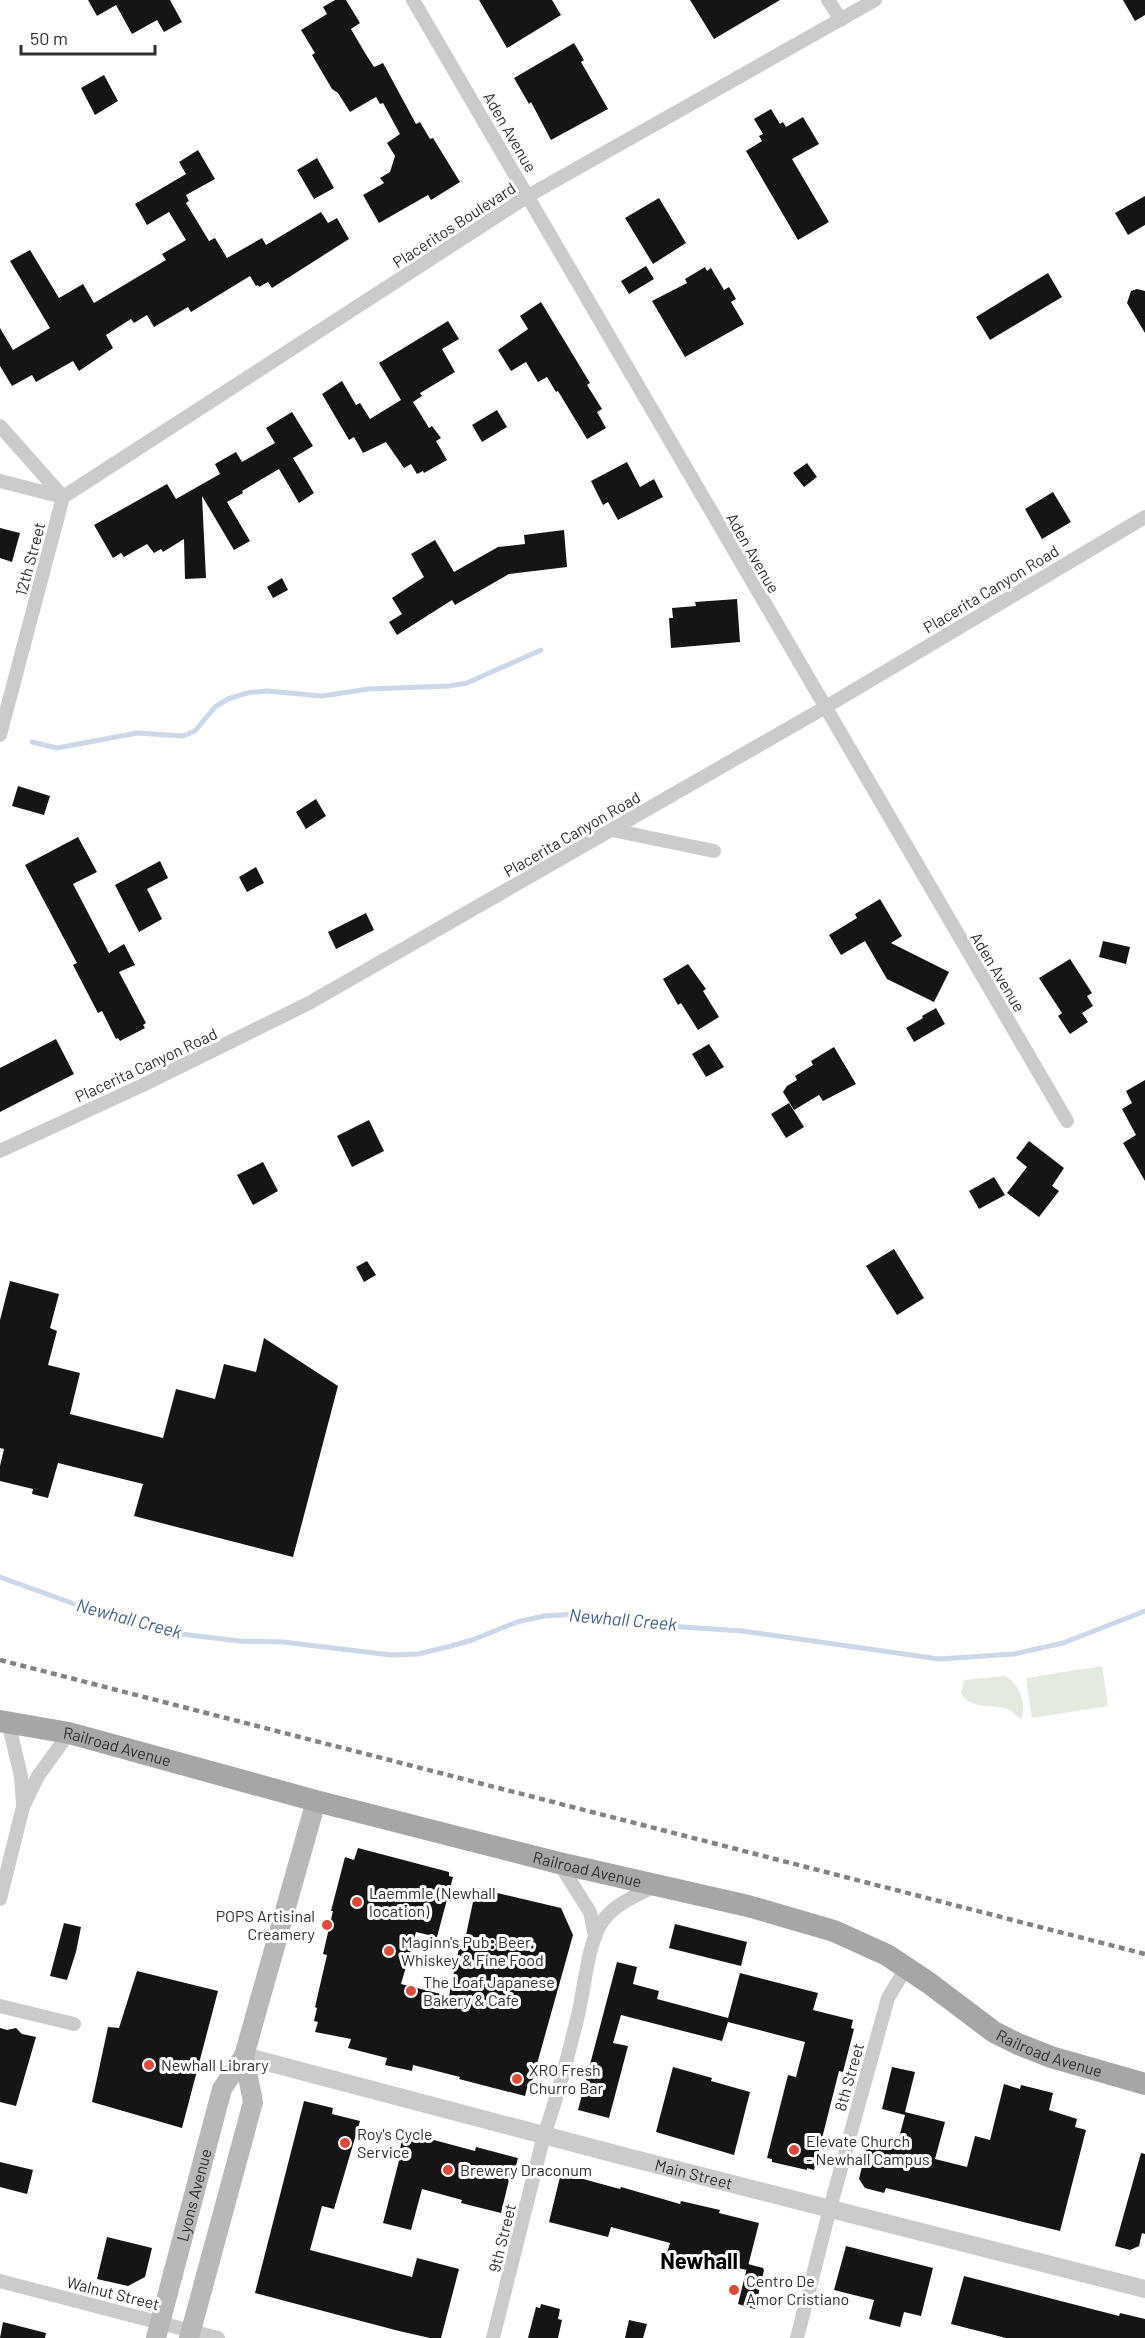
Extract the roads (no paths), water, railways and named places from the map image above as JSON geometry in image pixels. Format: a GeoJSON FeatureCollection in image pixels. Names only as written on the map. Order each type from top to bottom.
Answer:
{"type":"FeatureCollection","features":[{"type":"Feature","properties":{"kind":"main road","name":"Railroad Avenue"},"geometry":{"type":"LineString","coordinates":[[4,1721],[69,1733],[315,1801],[559,1863],[748,1906],[834,1931],[870,1947],[906,1968],[994,2032],[1018,2044],[1051,2057],[1145,2084]]}},
{"type":"Feature","properties":{"kind":"main road","name":"Lyons Avenue"},"geometry":{"type":"LineString","coordinates":[[158,2330],[222,2089],[244,2056],[315,1801]]}},
{"type":"Feature","properties":{"kind":"main road","name":"Lyons Avenue"},"geometry":{"type":"LineString","coordinates":[[190,2334],[252,2102],[244,2056]]}},
{"type":"Feature","properties":{"kind":"street","name":"Aden Avenue"},"geometry":{"type":"LineString","coordinates":[[413,0],[1067,1121]]}},
{"type":"Feature","properties":{"kind":"street"},"geometry":{"type":"LineString","coordinates":[[828,0],[841,20]]}},
{"type":"Feature","properties":{"kind":"street","name":"Placeritos Boulevard"},"geometry":{"type":"LineString","coordinates":[[63,497],[528,196],[875,0]]}},
{"type":"Feature","properties":{"kind":"street"},"geometry":{"type":"LineString","coordinates":[[0,426],[63,497]]}},
{"type":"Feature","properties":{"kind":"street"},"geometry":{"type":"LineString","coordinates":[[0,481],[63,497]]}},
{"type":"Feature","properties":{"kind":"street","name":"12th Street"},"geometry":{"type":"LineString","coordinates":[[0,735],[63,497]]}},
{"type":"Feature","properties":{"kind":"street","name":"Placerita Canyon Road"},"geometry":{"type":"LineString","coordinates":[[0,1151],[154,1080],[309,1004],[824,708],[1145,517]]}},
{"type":"Feature","properties":{"kind":"street"},"geometry":{"type":"LineString","coordinates":[[612,830],[714,852]]}},
{"type":"Feature","properties":{"kind":"street"},"geometry":{"type":"LineString","coordinates":[[4,1721],[21,1776],[23,1807]]}},
{"type":"Feature","properties":{"kind":"street"},"geometry":{"type":"LineString","coordinates":[[0,1899],[23,1807],[38,1776],[69,1733]]}},
{"type":"Feature","properties":{"kind":"street","name":"9th Street"},"geometry":{"type":"LineString","coordinates":[[559,1863],[590,1912],[595,1937]]}},
{"type":"Feature","properties":{"kind":"street","name":"9th Street"},"geometry":{"type":"LineString","coordinates":[[493,2338],[544,2135],[554,2108],[578,2014],[595,1937],[604,1918],[623,1902],[656,1886]]}},
{"type":"Feature","properties":{"kind":"street","name":"8th Street"},"geometry":{"type":"LineString","coordinates":[[797,2338],[888,1998],[906,1968]]}},
{"type":"Feature","properties":{"kind":"street"},"geometry":{"type":"LineString","coordinates":[[0,2006],[74,2024]]}},
{"type":"Feature","properties":{"kind":"street","name":"Main Street"},"geometry":{"type":"LineString","coordinates":[[244,2056],[1145,2289]]}},
{"type":"Feature","properties":{"kind":"street","name":"Walnut Street"},"geometry":{"type":"LineString","coordinates":[[0,2281],[158,2330],[218,2338]]}},
{"type":"Feature","properties":{"kind":"waterway"},"geometry":{"type":"LineString","coordinates":[[32,742],[57,748],[137,733],[183,736],[195,731],[215,707],[228,699],[247,693],[267,691],[322,696],[369,689],[449,686],[467,683],[541,650]]}},
{"type":"Feature","properties":{"kind":"waterway","name":"Newhall Creek"},"geometry":{"type":"LineString","coordinates":[[0,1577],[105,1615],[181,1634],[239,1641],[283,1642],[391,1655],[418,1654],[447,1647],[472,1640],[517,1622],[544,1616],[576,1614],[668,1626],[742,1631],[939,1659],[1014,1654],[1063,1643],[1145,1611]]}},
{"type":"Feature","properties":{"kind":"railway"},"geometry":{"type":"LineString","coordinates":[[0,1660],[1145,1954]]}},
{"type":"Feature","properties":{"kind":"place","name":"Laemmle (Newhall location)"},"geometry":{"type":"Point","coordinates":[357,1902]}},
{"type":"Feature","properties":{"kind":"place","name":"POPS Artisinal Creamery"},"geometry":{"type":"Point","coordinates":[327,1925]}},
{"type":"Feature","properties":{"kind":"place","name":"Maginn's Pub: Beer, Whiskey & Fine Food"},"geometry":{"type":"Point","coordinates":[389,1951]}},
{"type":"Feature","properties":{"kind":"place","name":"The Loaf Japanese Bakery & Cafe"},"geometry":{"type":"Point","coordinates":[411,1991]}},
{"type":"Feature","properties":{"kind":"place","name":"Newhall Library"},"geometry":{"type":"Point","coordinates":[149,2065]}},
{"type":"Feature","properties":{"kind":"place","name":"XRO Fresh Churro Bar"},"geometry":{"type":"Point","coordinates":[517,2079]}},
{"type":"Feature","properties":{"kind":"place","name":"Roy's Cycle Service"},"geometry":{"type":"Point","coordinates":[345,2143]}},
{"type":"Feature","properties":{"kind":"place","name":"Elevate Church - Newhall Campus"},"geometry":{"type":"Point","coordinates":[794,2150]}},
{"type":"Feature","properties":{"kind":"place","name":"Brewery Draconum"},"geometry":{"type":"Point","coordinates":[448,2170]}},
{"type":"Feature","properties":{"kind":"place","name":"Centro De Amor Cristiano"},"geometry":{"type":"Point","coordinates":[734,2290]}},
{"type":"Feature","properties":{"kind":"district","name":"Newhall"},"geometry":{"type":"Point","coordinates":[699,2261]}}]}
